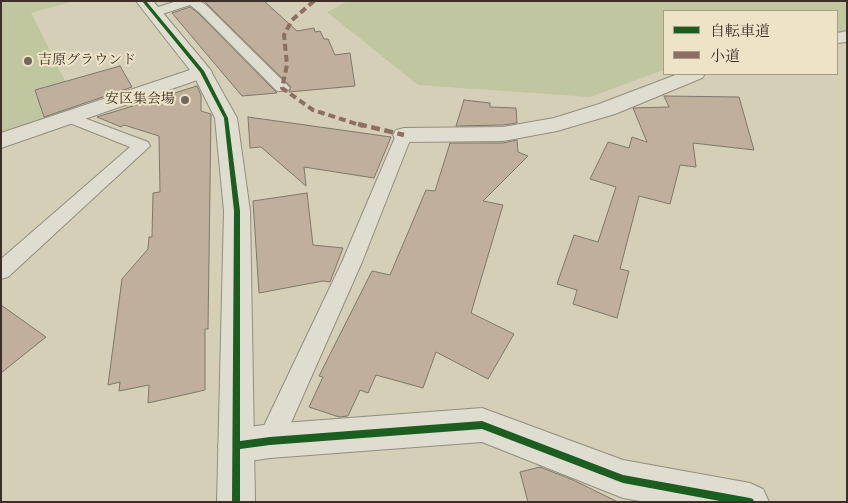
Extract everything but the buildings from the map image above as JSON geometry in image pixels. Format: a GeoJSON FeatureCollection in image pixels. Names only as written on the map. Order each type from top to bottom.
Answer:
{"type":"FeatureCollection","features":[{"type":"Feature","properties":{"kind":"street"},"geometry":{"type":"LineString","coordinates":[[148,7],[202,72],[226,118],[237,211],[253,444],[236,502]]}},
{"type":"Feature","properties":{"kind":"street"},"geometry":{"type":"LineString","coordinates":[[1,141],[202,72]]}},
{"type":"Feature","properties":{"kind":"street"},"geometry":{"type":"LineString","coordinates":[[404,135],[503,134],[557,124],[607,109],[692,75]]}},
{"type":"Feature","properties":{"kind":"street"},"geometry":{"type":"LineString","coordinates":[[253,444],[482,425],[623,479],[750,502]]}},
{"type":"Feature","properties":{"kind":"lane"},"geometry":{"type":"LineString","coordinates":[[148,7],[191,1],[203,9],[282,88]]}},
{"type":"Feature","properties":{"kind":"lane"},"geometry":{"type":"LineString","coordinates":[[1,271],[142,146],[68,117]]}},
{"type":"Feature","properties":{"kind":"lane"},"geometry":{"type":"LineString","coordinates":[[253,444],[352,262],[404,135]]}},
{"type":"Feature","properties":{"kind":"green space","name":"吉原グラウンド"},"geometry":{"type":"Polygon","coordinates":[[[1,1],[74,1],[31,13],[79,109],[1,135],[1,1]]]}},
{"type":"Feature","properties":{"kind":"green space"},"geometry":{"type":"Polygon","coordinates":[[[348,1],[847,1],[847,30],[838,32],[838,10],[663,10],[663,70],[590,97],[418,85],[327,12],[348,1]]]}},
{"type":"Feature","properties":{"kind":"marked path"},"geometry":{"type":"LineString","coordinates":[[314,1],[292,20],[284,35],[287,65],[282,88],[313,110],[352,123],[404,135]]}},
{"type":"Feature","properties":{"kind":"cycle path"},"geometry":{"type":"LineString","coordinates":[[144,1],[202,72],[226,118],[237,211],[236,502]]}},
{"type":"Feature","properties":{"kind":"cycle path"},"geometry":{"type":"LineString","coordinates":[[236,446],[270,441],[482,425],[623,479],[750,502]]}},
{"type":"Feature","properties":{"kind":"place","name":"吉原グラウンド"},"geometry":{"type":"Point","coordinates":[28,61]}},
{"type":"Feature","properties":{"kind":"place","name":"安区集会場"},"geometry":{"type":"Point","coordinates":[185,100]}}]}
